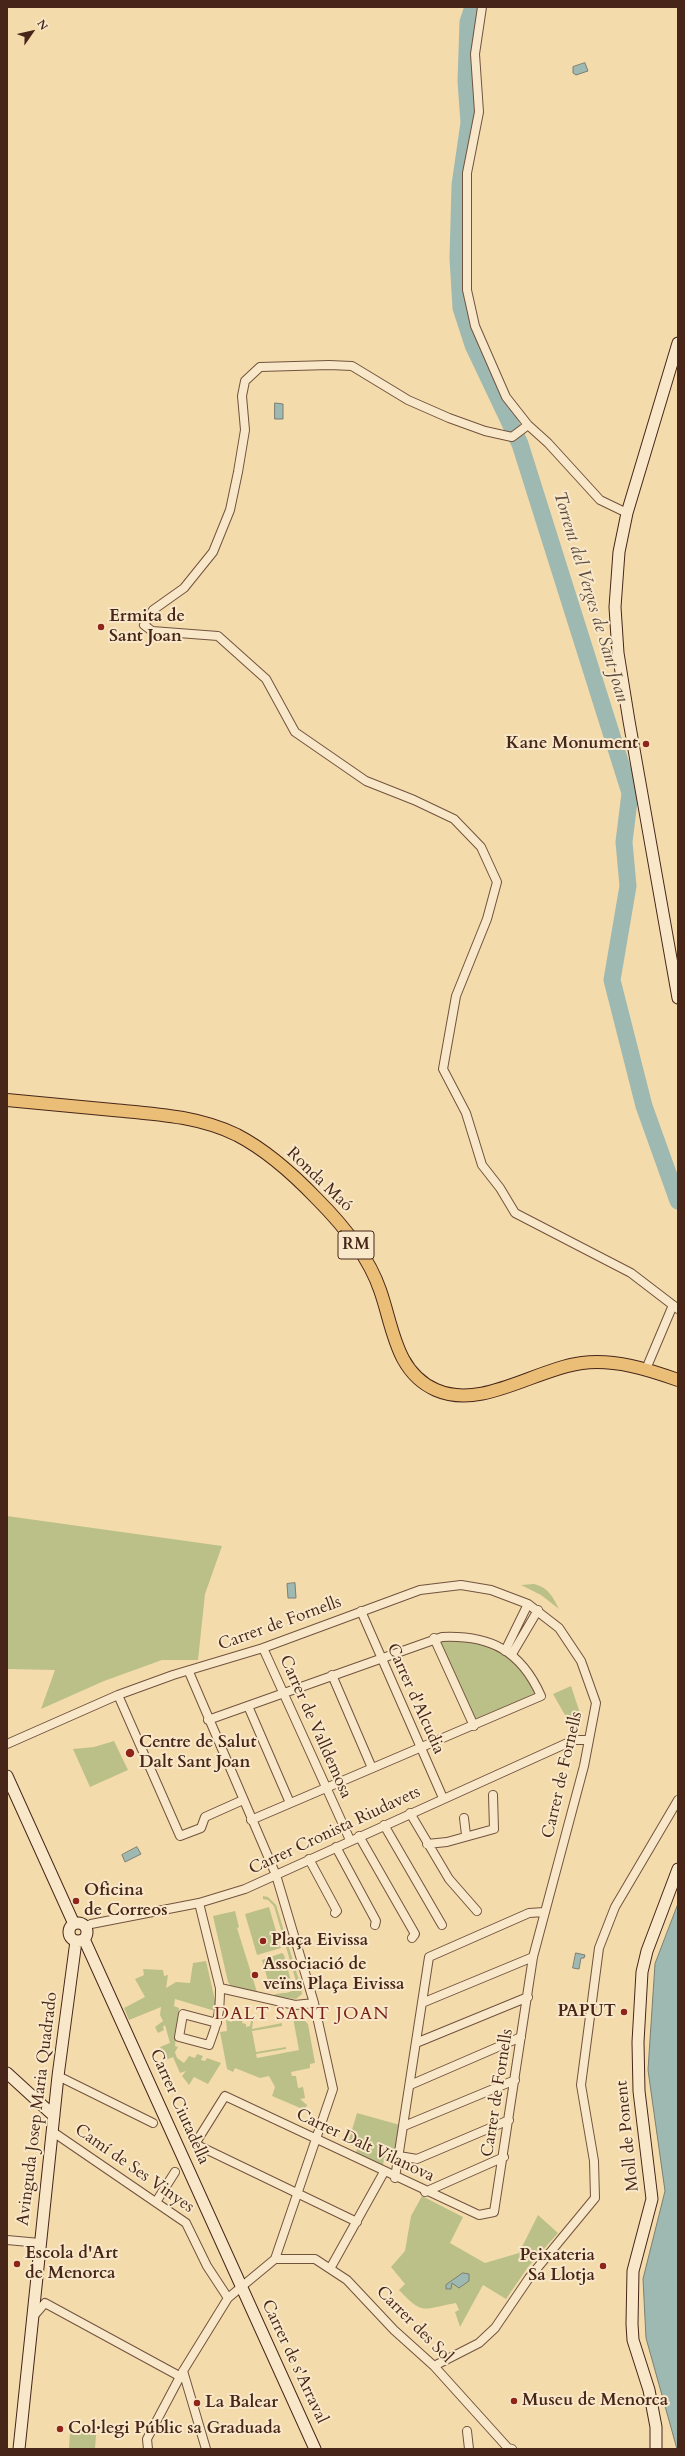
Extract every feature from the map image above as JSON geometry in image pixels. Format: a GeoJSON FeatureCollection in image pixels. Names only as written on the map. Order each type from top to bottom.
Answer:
{"type":"FeatureCollection","features":[{"type":"Feature","properties":{"kind":"main road","name":"Ronda Maó"},"geometry":{"type":"LineString","coordinates":[[7,1100],[181,1117],[221,1128],[257,1147],[308,1190],[350,1236],[373,1272],[400,1355],[414,1375],[436,1390],[460,1396],[475,1396],[549,1371],[582,1363],[604,1362],[678,1373]]}},
{"type":"Feature","properties":{"kind":"main road","name":"Ronda Maó"},"geometry":{"type":"LineString","coordinates":[[651,1370],[678,1380]]}},
{"type":"Feature","properties":{"kind":"street"},"geometry":{"type":"LineString","coordinates":[[482,7],[475,54],[479,112],[467,173],[467,290],[475,326],[485,352],[506,397],[528,425],[548,443],[600,500],[627,513]]}},
{"type":"Feature","properties":{"kind":"street"},"geometry":{"type":"LineString","coordinates":[[678,343],[627,513],[619,552],[616,583],[618,653],[678,998]]}},
{"type":"Feature","properties":{"kind":"street"},"geometry":{"type":"LineString","coordinates":[[667,381],[678,364]]}},
{"type":"Feature","properties":{"kind":"street"},"geometry":{"type":"LineString","coordinates":[[528,425],[512,437],[485,431],[408,400],[352,366],[329,365],[260,367],[245,381],[242,396],[245,430],[238,472],[230,510],[213,552],[184,588],[153,610],[144,625],[152,631],[218,636],[266,679],[295,732],[366,781],[414,800],[454,819],[481,847],[497,882],[487,919],[456,996],[444,1069],[466,1113],[482,1165],[500,1188],[515,1213],[631,1273],[675,1307],[651,1370]]}},
{"type":"Feature","properties":{"kind":"street","name":"Carrer de Fornells"},"geometry":{"type":"LineString","coordinates":[[7,1744],[118,1695],[263,1648],[420,1590],[461,1585],[491,1590],[528,1604],[538,1610],[559,1628],[581,1660],[596,1703],[589,1740],[533,1957],[504,2157],[494,2212]]}},
{"type":"Feature","properties":{"kind":"street"},"geometry":{"type":"LineString","coordinates":[[508,1652],[528,1604]]}},
{"type":"Feature","properties":{"kind":"street"},"geometry":{"type":"LineString","coordinates":[[508,1652],[538,1610]]}},
{"type":"Feature","properties":{"kind":"street","name":"Carrer d'Alcudia"},"geometry":{"type":"LineString","coordinates":[[361,1611],[380,1658],[443,1798]]}},
{"type":"Feature","properties":{"kind":"street"},"geometry":{"type":"LineString","coordinates":[[434,1638],[474,1726]]}},
{"type":"Feature","properties":{"kind":"street"},"geometry":{"type":"LineString","coordinates":[[208,1720],[434,1638],[476,1638],[508,1652],[525,1667],[541,1696],[474,1726],[326,1787],[251,1820]]}},
{"type":"Feature","properties":{"kind":"street","name":"Carrer de Valldemosa"},"geometry":{"type":"LineString","coordinates":[[263,1648],[350,1840]]}},
{"type":"Feature","properties":{"kind":"street"},"geometry":{"type":"LineString","coordinates":[[148,2449],[147,2439],[182,2374],[228,2298],[242,2288],[275,2259],[333,2090],[314,2003],[276,1875],[188,1672]]}},
{"type":"Feature","properties":{"kind":"street"},"geometry":{"type":"LineString","coordinates":[[332,1675],[372,1768]]}},
{"type":"Feature","properties":{"kind":"street"},"geometry":{"type":"LineString","coordinates":[[118,1695],[180,1836],[201,1828],[205,1817],[243,1800]]}},
{"type":"Feature","properties":{"kind":"street"},"geometry":{"type":"LineString","coordinates":[[248,1706],[290,1803]]}},
{"type":"Feature","properties":{"kind":"street","name":"Carrer Cronista Riudavets"},"geometry":{"type":"LineString","coordinates":[[86,1927],[91,1924],[199,1903],[245,1889],[350,1840],[574,1740],[589,1740]]}},
{"type":"Feature","properties":{"kind":"street"},"geometry":{"type":"LineString","coordinates":[[7,1776],[74,1924]]}},
{"type":"Feature","properties":{"kind":"street"},"geometry":{"type":"LineString","coordinates":[[427,1844],[447,1842],[466,1835],[494,1829],[493,1795]]}},
{"type":"Feature","properties":{"kind":"street"},"geometry":{"type":"LineString","coordinates":[[434,2366],[479,2343],[495,2328],[528,2278],[595,2198],[594,2161],[582,2085],[599,1948],[615,1907],[678,1800]]}},
{"type":"Feature","properties":{"kind":"street"},"geometry":{"type":"LineString","coordinates":[[410,1814],[449,1879],[478,1911]]}},
{"type":"Feature","properties":{"kind":"street"},"geometry":{"type":"LineString","coordinates":[[464,1818],[466,1835]]}},
{"type":"Feature","properties":{"kind":"street"},"geometry":{"type":"LineString","coordinates":[[384,1825],[442,1925]]}},
{"type":"Feature","properties":{"kind":"street"},"geometry":{"type":"LineString","coordinates":[[359,1836],[415,1934],[412,1938]]}},
{"type":"Feature","properties":{"kind":"street"},"geometry":{"type":"LineString","coordinates":[[336,1847],[376,1921],[375,1925]]}},
{"type":"Feature","properties":{"kind":"street"},"geometry":{"type":"LineString","coordinates":[[309,1859],[337,1911],[335,1913]]}},
{"type":"Feature","properties":{"kind":"street","name":"Moll de Ponent"},"geometry":{"type":"LineString","coordinates":[[656,2449],[656,2427],[649,2390],[633,2340],[632,2324],[633,2270],[652,2199],[639,2091],[638,2042],[642,1972],[647,1951],[678,1869]]}},
{"type":"Feature","properties":{"kind":"street"},"geometry":{"type":"LineString","coordinates":[[199,1903],[220,1988],[221,2013],[209,2045],[179,2037],[183,2014],[217,2023]]}},
{"type":"Feature","properties":{"kind":"street"},"geometry":{"type":"LineString","coordinates":[[395,2178],[429,1957],[529,1912],[544,1912]]}},
{"type":"Feature","properties":{"kind":"street"},"geometry":{"type":"LineString","coordinates":[[82,1923],[86,1927],[87,1935],[80,1940],[70,1934],[70,1928],[74,1924],[82,1923]]}},
{"type":"Feature","properties":{"kind":"street","name":"Avinguda Josep Maria Quadrado"},"geometry":{"type":"LineString","coordinates":[[19,2449],[58,2076],[80,1940]]}},
{"type":"Feature","properties":{"kind":"street","name":"Carrer Ciutadella"},"geometry":{"type":"LineString","coordinates":[[80,1940],[242,2288]]}},
{"type":"Feature","properties":{"kind":"street"},"geometry":{"type":"LineString","coordinates":[[422,2003],[533,1957]]}},
{"type":"Feature","properties":{"kind":"street"},"geometry":{"type":"LineString","coordinates":[[220,1988],[295,2005],[314,2003]]}},
{"type":"Feature","properties":{"kind":"street"},"geometry":{"type":"LineString","coordinates":[[416,2043],[528,1997]]}},
{"type":"Feature","properties":{"kind":"street"},"geometry":{"type":"LineString","coordinates":[[410,2085],[521,2038]]}},
{"type":"Feature","properties":{"kind":"street","name":"Camí de Ses Vinyes"},"geometry":{"type":"LineString","coordinates":[[7,2073],[54,2116]]}},
{"type":"Feature","properties":{"kind":"street"},"geometry":{"type":"LineString","coordinates":[[58,2076],[153,2123]]}},
{"type":"Feature","properties":{"kind":"street"},"geometry":{"type":"LineString","coordinates":[[404,2126],[515,2080]]}},
{"type":"Feature","properties":{"kind":"street","name":"Carrer Dalt Vilanova"},"geometry":{"type":"LineString","coordinates":[[298,2194],[194,2144],[225,2096],[425,2192],[479,2215],[494,2212]]}},
{"type":"Feature","properties":{"kind":"street"},"geometry":{"type":"LineString","coordinates":[[399,2156],[417,2159],[509,2120]]}},
{"type":"Feature","properties":{"kind":"street","name":"Camí de Ses Vinyes"},"geometry":{"type":"LineString","coordinates":[[53,2132],[186,2223],[207,2266],[228,2298]]}},
{"type":"Feature","properties":{"kind":"street"},"geometry":{"type":"LineString","coordinates":[[425,2192],[504,2157]]}},
{"type":"Feature","properties":{"kind":"street"},"geometry":{"type":"LineString","coordinates":[[156,2202],[175,2172]]}},
{"type":"Feature","properties":{"kind":"street"},"geometry":{"type":"LineString","coordinates":[[331,2267],[384,2172]]}},
{"type":"Feature","properties":{"kind":"street"},"geometry":{"type":"LineString","coordinates":[[298,2194],[357,2222]]}},
{"type":"Feature","properties":{"kind":"street"},"geometry":{"type":"LineString","coordinates":[[7,2240],[40,2243]]}},
{"type":"Feature","properties":{"kind":"street","name":"Carrer des Sol"},"geometry":{"type":"LineString","coordinates":[[275,2259],[315,2259],[331,2267],[347,2280],[394,2330],[434,2366],[490,2430],[508,2448],[512,2449]]}},
{"type":"Feature","properties":{"kind":"street","name":"Carrer de s'Arraval"},"geometry":{"type":"LineString","coordinates":[[242,2288],[315,2449]]}},
{"type":"Feature","properties":{"kind":"street"},"geometry":{"type":"LineString","coordinates":[[32,2318],[45,2303],[182,2374],[206,2449]]}},
{"type":"Feature","properties":{"kind":"street"},"geometry":{"type":"LineString","coordinates":[[467,2431],[469,2449]]}},
{"type":"Feature","properties":{"kind":"green space"},"geometry":{"type":"Polygon","coordinates":[[[7,1516],[222,1546],[205,1594],[198,1660],[162,1660],[104,1681],[41,1709],[55,1670],[7,1669],[7,1516]]]}},
{"type":"Feature","properties":{"kind":"green space"},"geometry":{"type":"Polygon","coordinates":[[[534,1584],[543,1587],[546,1590],[559,1609],[541,1595],[521,1585],[534,1584]]]}},
{"type":"Feature","properties":{"kind":"green space"},"geometry":{"type":"Polygon","coordinates":[[[472,1640],[504,1654],[517,1664],[536,1694],[475,1721],[438,1641],[472,1640]]]}},
{"type":"Feature","properties":{"kind":"green space"},"geometry":{"type":"Polygon","coordinates":[[[571,1686],[580,1713],[577,1721],[570,1724],[553,1694],[571,1686]]]}},
{"type":"Feature","properties":{"kind":"green space"},"geometry":{"type":"Polygon","coordinates":[[[114,1741],[128,1770],[90,1787],[73,1749],[94,1747],[114,1741]]]}},
{"type":"Feature","properties":{"kind":"green space"},"geometry":{"type":"Polygon","coordinates":[[[263,1896],[268,1897],[276,1905],[301,1987],[302,1994],[296,1999],[272,1996],[290,1992],[293,1990],[296,1981],[274,1906],[268,1900],[263,1899],[263,1896]]]}},
{"type":"Feature","properties":{"kind":"green space"},"geometry":{"type":"Polygon","coordinates":[[[269,1907],[281,1948],[257,1955],[245,1914],[269,1907]]]}},
{"type":"Feature","properties":{"kind":"green space"},"geometry":{"type":"Polygon","coordinates":[[[235,1911],[239,1927],[237,1928],[257,1992],[232,1987],[228,1982],[213,1916],[235,1911]]]}},
{"type":"Feature","properties":{"kind":"green space"},"geometry":{"type":"Polygon","coordinates":[[[282,1953],[284,1955],[291,1981],[288,1987],[278,1991],[269,1984],[262,1960],[282,1953]]]}},
{"type":"Feature","properties":{"kind":"green space"},"geometry":{"type":"Polygon","coordinates":[[[206,1961],[217,2009],[215,2011],[175,1999],[174,2006],[179,2008],[175,2046],[178,2047],[175,2052],[177,2058],[184,2063],[189,2056],[195,2058],[197,2054],[203,2056],[201,2060],[205,2061],[207,2058],[221,2063],[208,2084],[194,2077],[189,2085],[182,2076],[186,2071],[180,2073],[173,2057],[166,2060],[160,2047],[170,2043],[165,2025],[163,2027],[164,2030],[158,2033],[155,2027],[163,2021],[160,2015],[161,2007],[129,2020],[124,2008],[145,1997],[135,1979],[144,1975],[143,1969],[163,1970],[164,1976],[168,1975],[166,1988],[176,1982],[190,1983],[193,1963],[206,1961]]]}},
{"type":"Feature","properties":{"kind":"green space"},"geometry":{"type":"Polygon","coordinates":[[[233,2017],[243,2019],[242,2023],[246,2024],[246,2027],[250,2026],[251,2021],[253,2021],[252,2029],[282,2023],[282,2026],[252,2031],[256,2052],[286,2047],[286,2049],[256,2054],[257,2058],[299,2050],[293,2018],[301,2017],[308,2024],[315,2063],[310,2064],[310,2068],[291,2072],[292,2076],[296,2076],[298,2088],[303,2087],[305,2098],[300,2099],[307,2105],[305,2110],[272,2096],[275,2087],[269,2076],[260,2078],[235,2068],[233,2072],[227,2069],[220,2032],[227,2031],[226,2020],[232,2022],[233,2017]]]}},
{"type":"Feature","properties":{"kind":"green space"},"geometry":{"type":"Polygon","coordinates":[[[357,2113],[400,2125],[395,2153],[386,2152],[382,2169],[355,2155],[359,2144],[349,2140],[357,2113]]]}},
{"type":"Feature","properties":{"kind":"green space"},"geometry":{"type":"Polygon","coordinates":[[[422,2196],[463,2217],[450,2243],[485,2263],[519,2253],[538,2215],[558,2233],[528,2267],[506,2299],[483,2285],[460,2327],[455,2312],[459,2310],[456,2303],[430,2308],[419,2307],[399,2290],[405,2284],[391,2267],[405,2251],[411,2216],[422,2196]]]}},
{"type":"Feature","properties":{"kind":"green space"},"geometry":{"type":"Polygon","coordinates":[[[70,2432],[96,2435],[95,2449],[69,2449],[70,2432]]]}},
{"type":"Feature","properties":{"kind":"water"},"geometry":{"type":"Polygon","coordinates":[[[585,63],[588,71],[576,75],[573,73],[573,67],[585,63]]]}},
{"type":"Feature","properties":{"kind":"water"},"geometry":{"type":"Polygon","coordinates":[[[275,403],[283,404],[283,419],[275,419],[275,403]]]}},
{"type":"Feature","properties":{"kind":"water"},"geometry":{"type":"Polygon","coordinates":[[[295,1583],[296,1598],[288,1598],[287,1584],[295,1583]]]}},
{"type":"Feature","properties":{"kind":"water"},"geometry":{"type":"Polygon","coordinates":[[[137,1847],[141,1854],[125,1862],[122,1855],[137,1847]]]}},
{"type":"Feature","properties":{"kind":"water"},"geometry":{"type":"Polygon","coordinates":[[[678,1904],[677,2449],[646,2338],[643,2279],[665,2191],[648,2070],[655,1964],[678,1904]]]}},
{"type":"Feature","properties":{"kind":"water"},"geometry":{"type":"Polygon","coordinates":[[[576,1953],[585,1955],[584,1958],[581,1958],[579,1969],[573,1968],[576,1953]]]}},
{"type":"Feature","properties":{"kind":"water"},"geometry":{"type":"Polygon","coordinates":[[[463,2273],[469,2274],[469,2281],[459,2288],[452,2283],[451,2289],[446,2289],[446,2285],[463,2273]]]}},
{"type":"Feature","properties":{"kind":"waterway","name":"Torrent del Verges de Sant Joan"},"geometry":{"type":"LineString","coordinates":[[473,7],[468,22],[466,81],[469,123],[460,185],[458,258],[461,308],[473,345],[520,444],[630,793],[624,842],[628,886],[612,980],[644,1106],[678,1201]]}},
{"type":"Feature","properties":{"kind":"place","name":"Ermita de Sant Joan"},"geometry":{"type":"Point","coordinates":[101,627]}},
{"type":"Feature","properties":{"kind":"place","name":"Kane Monument"},"geometry":{"type":"Point","coordinates":[646,744]}},
{"type":"Feature","properties":{"kind":"place","name":"Centre de Salut Dalt Sant Joan"},"geometry":{"type":"Point","coordinates":[130,1753]}},
{"type":"Feature","properties":{"kind":"place","name":"Oficina de Correos"},"geometry":{"type":"Point","coordinates":[76,1901]}},
{"type":"Feature","properties":{"kind":"place","name":"Plaça Eivissa"},"geometry":{"type":"Point","coordinates":[263,1941]}},
{"type":"Feature","properties":{"kind":"place","name":"Associació de veïns Plaça Eivissa"},"geometry":{"type":"Point","coordinates":[255,1975]}},
{"type":"Feature","properties":{"kind":"place","name":"PAPUT"},"geometry":{"type":"Point","coordinates":[624,2012]}},
{"type":"Feature","properties":{"kind":"place","name":"Escola d'Art de Menorca"},"geometry":{"type":"Point","coordinates":[17,2264]}},
{"type":"Feature","properties":{"kind":"place","name":"Peixateria Sa Llotja"},"geometry":{"type":"Point","coordinates":[603,2266]}},
{"type":"Feature","properties":{"kind":"place","name":"Museu de Menorca"},"geometry":{"type":"Point","coordinates":[514,2401]}},
{"type":"Feature","properties":{"kind":"place","name":"La Balear"},"geometry":{"type":"Point","coordinates":[197,2403]}},
{"type":"Feature","properties":{"kind":"place","name":"Col·legi Públic sa Graduada"},"geometry":{"type":"Point","coordinates":[60,2429]}},
{"type":"Feature","properties":{"kind":"district","name":"DALT SANT JOAN"},"geometry":{"type":"Point","coordinates":[302,2015]}}]}
